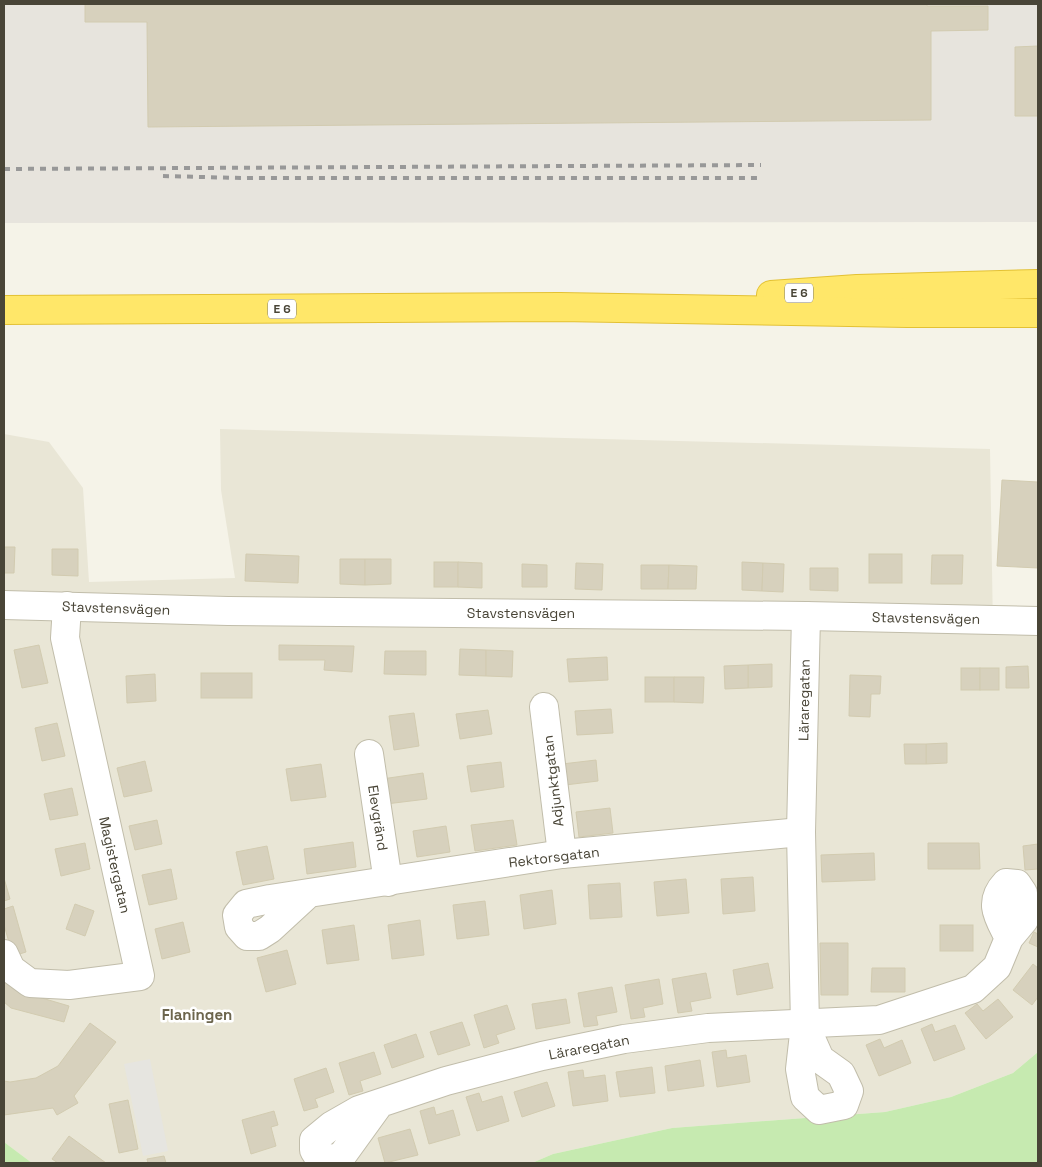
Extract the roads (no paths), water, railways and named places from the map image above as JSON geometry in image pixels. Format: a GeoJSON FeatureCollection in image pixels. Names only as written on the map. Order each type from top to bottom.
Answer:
{"type":"FeatureCollection","features":[{"type":"Feature","properties":{"kind":"highway","name":"E 6"},"geometry":{"type":"LineString","coordinates":[[560,308],[858,289],[1038,284]]}},
{"type":"Feature","properties":{"kind":"highway","name":"E 6"},"geometry":{"type":"LineString","coordinates":[[4,310],[560,308],[1038,313]]}},
{"type":"Feature","properties":{"kind":"highway"},"geometry":{"type":"LineString","coordinates":[[908,313],[1038,323]]}},
{"type":"Feature","properties":{"kind":"street","name":"Stavstensvägen"},"geometry":{"type":"LineString","coordinates":[[4,605],[228,611],[1038,620]]}},
{"type":"Feature","properties":{"kind":"street","name":"Magistergatan"},"geometry":{"type":"LineString","coordinates":[[4,954],[11,969],[30,983],[69,985],[140,976],[65,638],[67,606]]}},
{"type":"Feature","properties":{"kind":"street","name":"Läraregatan"},"geometry":{"type":"LineString","coordinates":[[380,1103],[446,1081],[542,1056],[624,1039],[708,1028],[805,1025],[801,832],[806,616]]}},
{"type":"Feature","properties":{"kind":"street","name":"Adjunktgatan"},"geometry":{"type":"LineString","coordinates":[[544,707],[562,854]]}},
{"type":"Feature","properties":{"kind":"street","name":"Elevgränd"},"geometry":{"type":"LineString","coordinates":[[369,754],[388,882]]}},
{"type":"Feature","properties":{"kind":"street","name":"Rektorsgatan"},"geometry":{"type":"LineString","coordinates":[[308,894],[562,854],[801,832]]}},
{"type":"Feature","properties":{"kind":"street"},"geometry":{"type":"LineString","coordinates":[[805,1025],[879,1020],[973,989],[997,967],[1009,938]]}},
{"type":"Feature","properties":{"kind":"railway"},"geometry":{"type":"LineString","coordinates":[[4,169],[761,165]]}},
{"type":"Feature","properties":{"kind":"railway"},"geometry":{"type":"LineString","coordinates":[[163,176],[241,178],[760,178]]}},
{"type":"Feature","properties":{"kind":"district","name":"Flaningen"},"geometry":{"type":"Point","coordinates":[197,1015]}}]}
